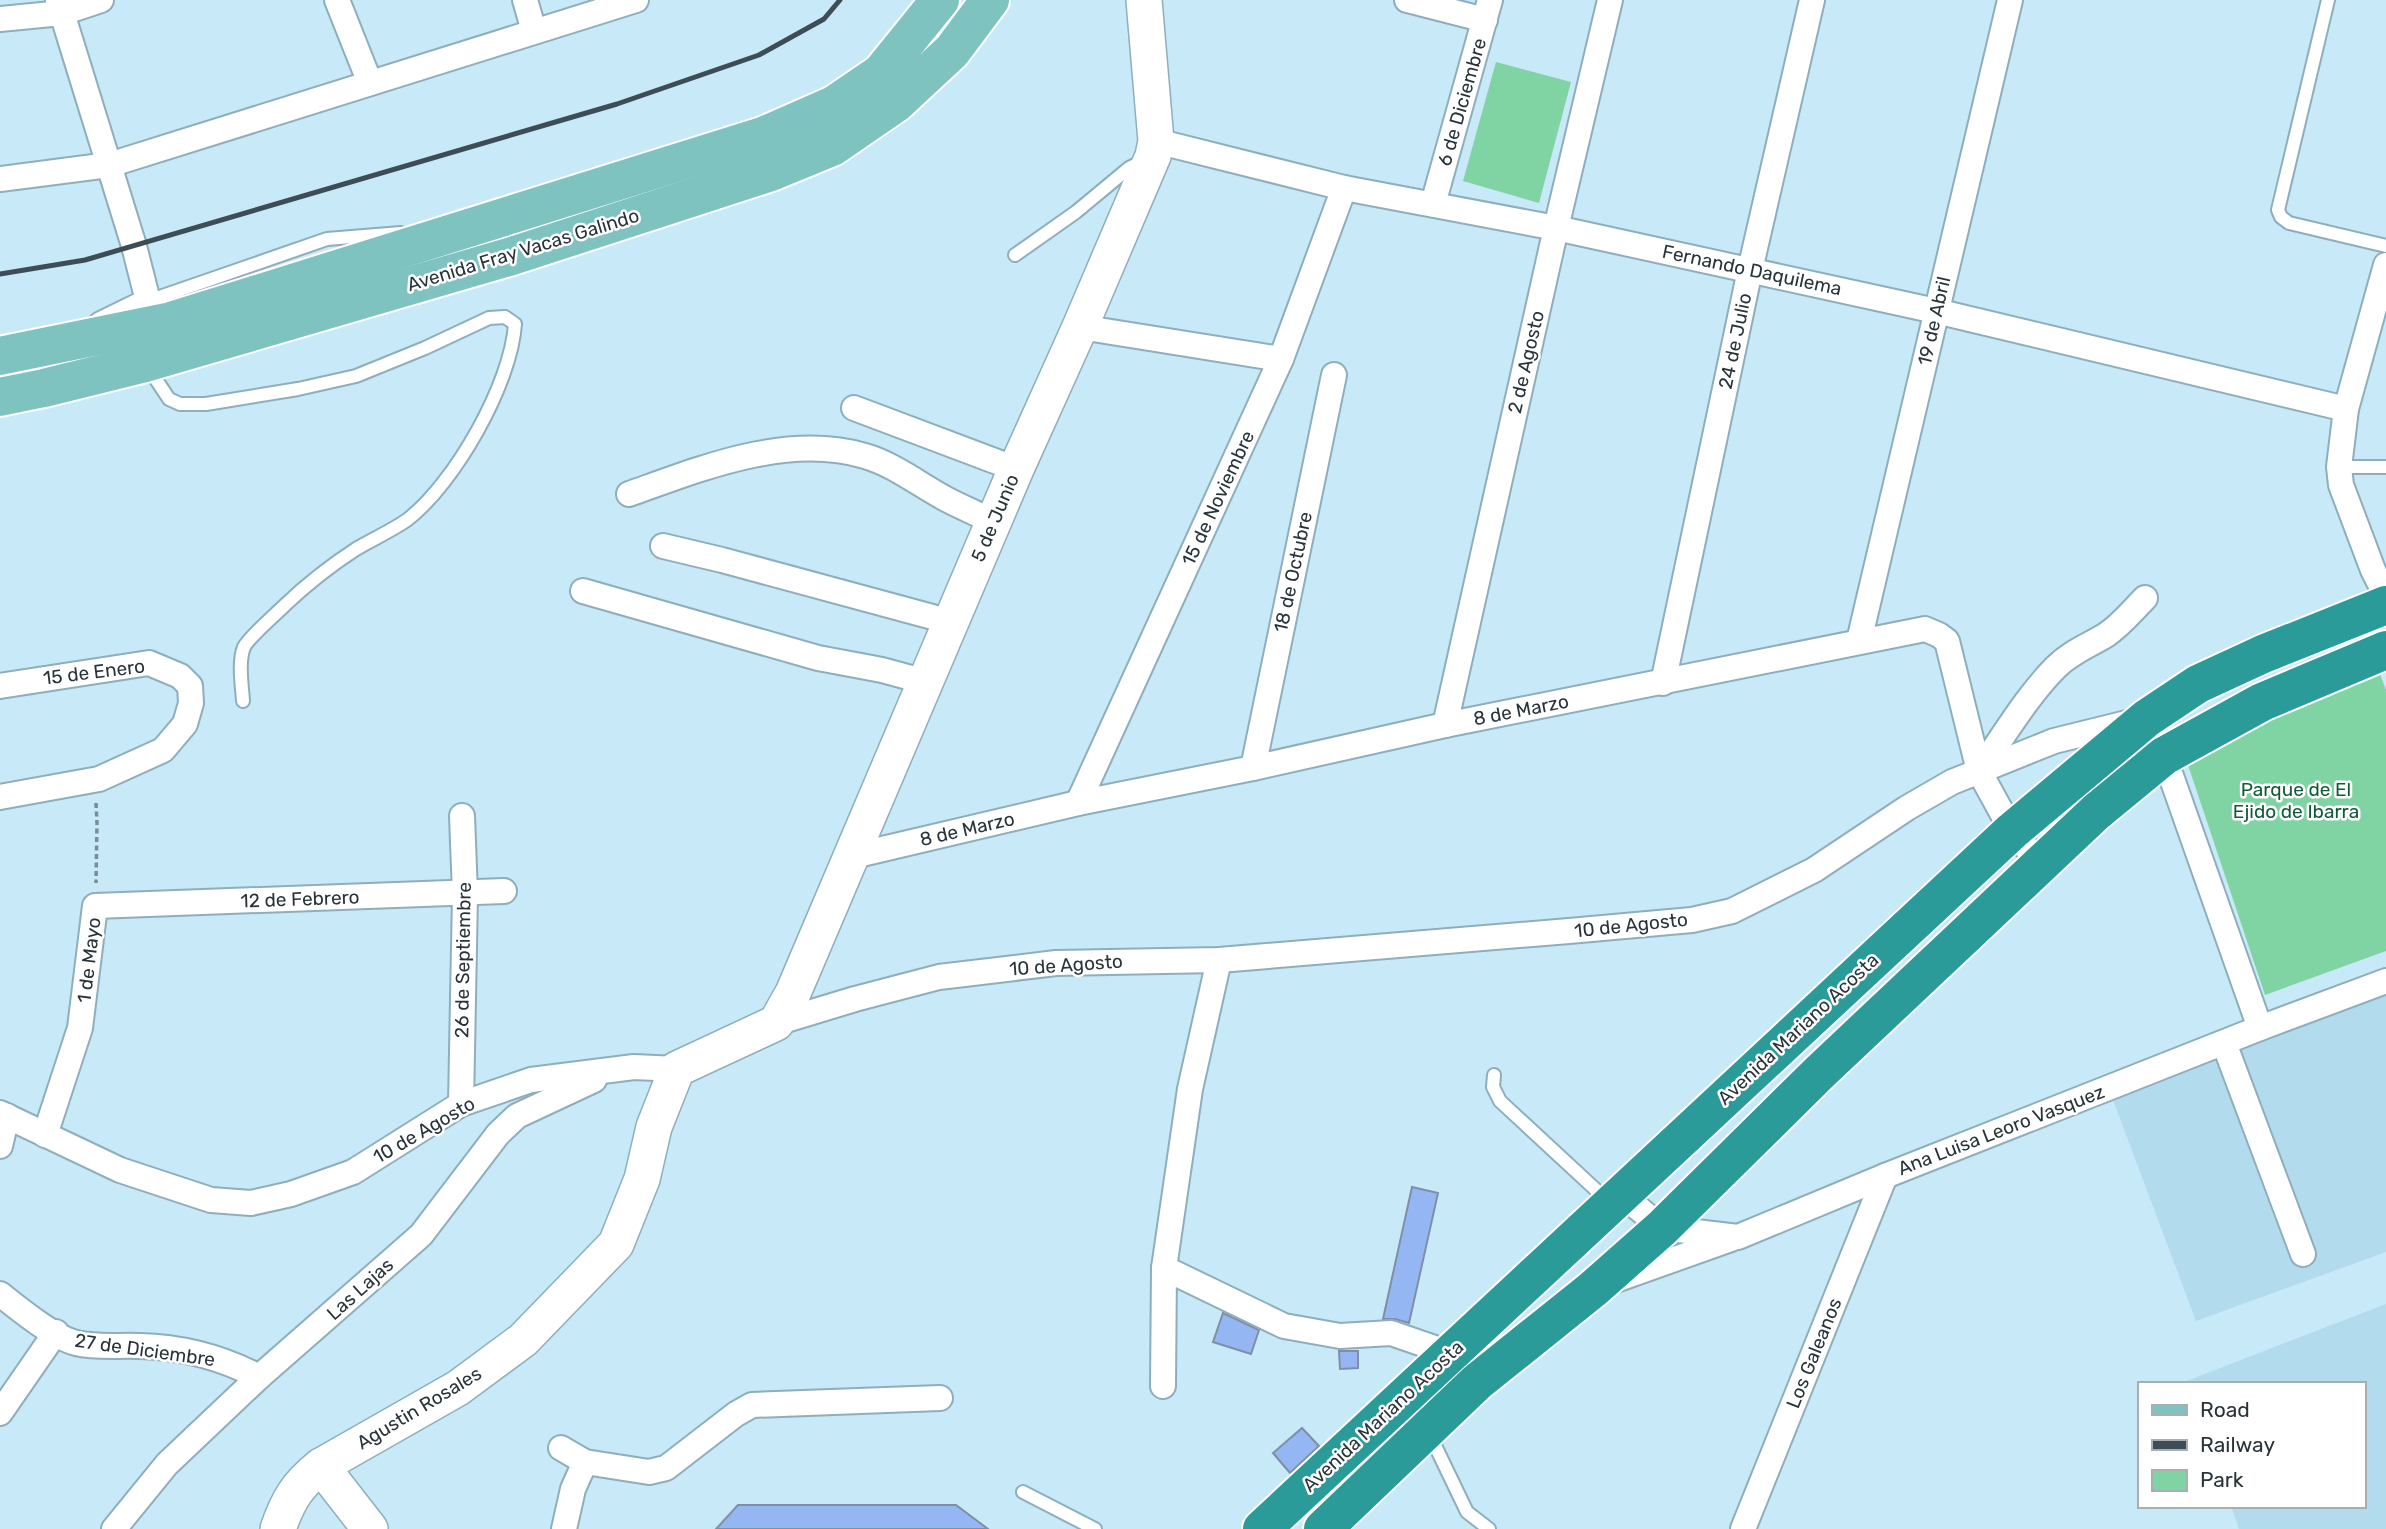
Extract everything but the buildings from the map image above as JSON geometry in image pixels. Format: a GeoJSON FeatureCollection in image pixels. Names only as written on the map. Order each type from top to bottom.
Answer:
{"type":"FeatureCollection","features":[{"type":"Feature","properties":{"kind":"highway","name":"Avenida Mariano Acosta"},"geometry":{"type":"LineString","coordinates":[[1262,1529],[2012,831],[2147,718],[2198,684],[2263,654],[2386,605]]}},
{"type":"Feature","properties":{"kind":"highway","name":"Avenida Mariano Acosta"},"geometry":{"type":"LineString","coordinates":[[1323,1529],[1477,1382],[1593,1289],[1662,1228],[1820,1072],[2096,812],[2164,756],[2262,702],[2386,650]]}},
{"type":"Feature","properties":{"kind":"main road","name":"Avenida Fray Vacas Galindo"},"geometry":{"type":"LineString","coordinates":[[0,356],[171,321],[762,136],[834,105],[881,73],[940,0]]}},
{"type":"Feature","properties":{"kind":"main road","name":"Avenida Fray Vacas Galindo"},"geometry":{"type":"LineString","coordinates":[[0,397],[145,363],[512,256],[771,172],[832,147],[896,103],[952,51],[989,0]]}},
{"type":"Feature","properties":{"kind":"street"},"geometry":{"type":"LineString","coordinates":[[0,19],[101,0]]}},
{"type":"Feature","properties":{"kind":"street"},"geometry":{"type":"LineString","coordinates":[[337,0],[370,83]]}},
{"type":"Feature","properties":{"kind":"street"},"geometry":{"type":"LineString","coordinates":[[525,0],[534,32]]}},
{"type":"Feature","properties":{"kind":"street"},"geometry":{"type":"LineString","coordinates":[[0,179],[109,165],[636,0]]}},
{"type":"Feature","properties":{"kind":"street","name":"5 de Junio"},"geometry":{"type":"LineString","coordinates":[[776,1023],[793,993],[853,856],[881,784],[1080,327],[1154,148],[1144,0]]}},
{"type":"Feature","properties":{"kind":"street"},"geometry":{"type":"LineString","coordinates":[[1407,0],[1487,10]]}},
{"type":"Feature","properties":{"kind":"street","name":"2 de Agosto"},"geometry":{"type":"LineString","coordinates":[[1445,725],[1610,0]]}},
{"type":"Feature","properties":{"kind":"street","name":"24 de Julio"},"geometry":{"type":"LineString","coordinates":[[1662,683],[1750,270],[1812,0]]}},
{"type":"Feature","properties":{"kind":"street","name":"19 de Abril"},"geometry":{"type":"LineString","coordinates":[[1859,641],[2010,0]]}},
{"type":"Feature","properties":{"kind":"street"},"geometry":{"type":"LineString","coordinates":[[60,7],[148,301],[63,343]]}},
{"type":"Feature","properties":{"kind":"street","name":"6 de Diciembre"},"geometry":{"type":"LineString","coordinates":[[1433,204],[1487,10]]}},
{"type":"Feature","properties":{"kind":"street","name":"Fernando Daquilema"},"geometry":{"type":"LineString","coordinates":[[1154,148],[1344,188],[1556,228],[1750,270],[1937,311],[2346,409]]}},
{"type":"Feature","properties":{"kind":"street","name":"15 de Noviembre"},"geometry":{"type":"LineString","coordinates":[[1078,803],[1281,359],[1344,188]]}},
{"type":"Feature","properties":{"kind":"street"},"geometry":{"type":"LineString","coordinates":[[2386,265],[2346,409],[2339,467],[2341,485],[2373,570],[2386,596]]}},
{"type":"Feature","properties":{"kind":"street"},"geometry":{"type":"LineString","coordinates":[[1080,327],[1281,359]]}},
{"type":"Feature","properties":{"kind":"street","name":"18 de Octubre"},"geometry":{"type":"LineString","coordinates":[[1253,768],[1334,375]]}},
{"type":"Feature","properties":{"kind":"street"},"geometry":{"type":"LineString","coordinates":[[854,408],[1016,469]]}},
{"type":"Feature","properties":{"kind":"street"},"geometry":{"type":"LineString","coordinates":[[629,494],[703,468],[782,450],[829,450],[865,456],[995,522]]}},
{"type":"Feature","properties":{"kind":"street"},"geometry":{"type":"LineString","coordinates":[[663,546],[951,622]]}},
{"type":"Feature","properties":{"kind":"street"},"geometry":{"type":"LineString","coordinates":[[583,591],[818,658],[882,670],[926,682]]}},
{"type":"Feature","properties":{"kind":"street"},"geometry":{"type":"LineString","coordinates":[[1979,771],[2055,668],[2076,650],[2120,624],[2145,598]]}},
{"type":"Feature","properties":{"kind":"street","name":"8 de Marzo"},"geometry":{"type":"LineString","coordinates":[[853,856],[1078,803],[1253,768],[1445,725],[1925,629],[1947,641],[1979,771],[2012,831],[2041,864]]}},
{"type":"Feature","properties":{"kind":"street","name":"15 de Enero"},"geometry":{"type":"LineString","coordinates":[[0,686],[149,663],[180,676],[190,686],[191,703],[185,724],[163,750],[99,779],[0,797]]}},
{"type":"Feature","properties":{"kind":"street"},"geometry":{"type":"LineString","coordinates":[[2147,718],[2164,756],[2260,1028]]}},
{"type":"Feature","properties":{"kind":"street","name":"10 de Agosto"},"geometry":{"type":"LineString","coordinates":[[4,1114],[132,1174],[211,1200],[251,1203],[291,1194],[353,1172],[461,1104],[531,1080],[634,1067],[677,1069],[776,1023],[939,977],[1056,963],[1219,960],[1610,928],[1692,920],[1731,911],[1814,870],[1907,808],[1952,782],[2054,741],[2147,718]]}},
{"type":"Feature","properties":{"kind":"street","name":"26 de Septiembre"},"geometry":{"type":"LineString","coordinates":[[461,1104],[465,894],[462,816]]}},
{"type":"Feature","properties":{"kind":"street","name":"12 de Febrero"},"geometry":{"type":"LineString","coordinates":[[96,906],[504,891]]}},
{"type":"Feature","properties":{"kind":"street","name":"1 de Mayo"},"geometry":{"type":"LineString","coordinates":[[46,1135],[80,1028],[96,906]]}},
{"type":"Feature","properties":{"kind":"street"},"geometry":{"type":"LineString","coordinates":[[1163,1386],[1164,1268],[1191,1089],[1219,960]]}},
{"type":"Feature","properties":{"kind":"street","name":"Ana Luisa Leoro Vasquez"},"geometry":{"type":"LineString","coordinates":[[1662,1228],[1738,1237],[1885,1176],[2386,981]]}},
{"type":"Feature","properties":{"kind":"street"},"geometry":{"type":"LineString","coordinates":[[2224,1043],[2303,1254]]}},
{"type":"Feature","properties":{"kind":"street","name":"Las Lajas"},"geometry":{"type":"LineString","coordinates":[[114,1529],[167,1464],[259,1377],[421,1235],[498,1134],[517,1116],[616,1069]]}},
{"type":"Feature","properties":{"kind":"street","name":"Agustin Rosales"},"geometry":{"type":"LineString","coordinates":[[278,1529],[286,1504],[303,1480],[321,1466],[458,1388],[523,1340],[616,1244],[642,1180],[654,1127],[677,1069]]}},
{"type":"Feature","properties":{"kind":"street"},"geometry":{"type":"LineString","coordinates":[[0,1146],[4,1114]]}},
{"type":"Feature","properties":{"kind":"street","name":"Los Galeanos"},"geometry":{"type":"LineString","coordinates":[[1743,1529],[1885,1176]]}},
{"type":"Feature","properties":{"kind":"street"},"geometry":{"type":"LineString","coordinates":[[1616,1199],[1662,1228]]}},
{"type":"Feature","properties":{"kind":"street"},"geometry":{"type":"LineString","coordinates":[[1593,1289],[1738,1237]]}},
{"type":"Feature","properties":{"kind":"street"},"geometry":{"type":"LineString","coordinates":[[1164,1268],[1284,1326],[1340,1336],[1391,1334],[1449,1353],[1477,1382]]}},
{"type":"Feature","properties":{"kind":"street","name":"27 de Diciembre"},"geometry":{"type":"LineString","coordinates":[[0,1294],[28,1317],[73,1342],[101,1347],[142,1346],[191,1353],[234,1364],[259,1377]]}},
{"type":"Feature","properties":{"kind":"street"},"geometry":{"type":"LineString","coordinates":[[0,1413],[56,1332]]}},
{"type":"Feature","properties":{"kind":"street"},"geometry":{"type":"LineString","coordinates":[[561,1448],[585,1462],[649,1472],[666,1468],[736,1414],[752,1405],[940,1398]]}},
{"type":"Feature","properties":{"kind":"street"},"geometry":{"type":"LineString","coordinates":[[564,1529],[573,1489],[585,1462]]}},
{"type":"Feature","properties":{"kind":"street"},"geometry":{"type":"LineString","coordinates":[[321,1466],[370,1529]]}},
{"type":"Feature","properties":{"kind":"lane"},"geometry":{"type":"LineString","coordinates":[[2328,0],[2278,210],[2281,217],[2289,223],[2386,246]]}},
{"type":"Feature","properties":{"kind":"lane"},"geometry":{"type":"LineString","coordinates":[[1015,255],[1076,212],[1154,148]]}},
{"type":"Feature","properties":{"kind":"lane"},"geometry":{"type":"LineString","coordinates":[[148,301],[327,239],[471,227]]}},
{"type":"Feature","properties":{"kind":"lane"},"geometry":{"type":"LineString","coordinates":[[145,363],[169,399],[180,404],[206,404],[298,389],[356,376],[489,318],[505,317],[515,324],[514,344],[494,401],[428,502],[405,522],[355,550],[308,583],[244,647],[243,701]]}},
{"type":"Feature","properties":{"kind":"lane"},"geometry":{"type":"LineString","coordinates":[[2339,467],[2385,470]]}},
{"type":"Feature","properties":{"kind":"lane"},"geometry":{"type":"LineString","coordinates":[[1494,1075],[1493,1087],[1500,1101],[1591,1182],[1616,1199]]}},
{"type":"Feature","properties":{"kind":"lane"},"geometry":{"type":"LineString","coordinates":[[1427,1429],[1467,1512],[1489,1529]]}},
{"type":"Feature","properties":{"kind":"lane"},"geometry":{"type":"LineString","coordinates":[[1023,1493],[1095,1529]]}},
{"type":"Feature","properties":{"kind":"path","name":"1 de Mayo"},"geometry":{"type":"LineString","coordinates":[[96,906],[96,802],[99,779]]}},
{"type":"Feature","properties":{"kind":"shaded area"},"geometry":{"type":"Polygon","coordinates":[[[2386,994],[2386,1252],[2196,1321],[2113,1100],[2386,994]]]}},
{"type":"Feature","properties":{"kind":"shaded area"},"geometry":{"type":"Polygon","coordinates":[[[2386,1304],[2386,1529],[2239,1529],[2232,1508],[2365,1508],[2365,1382],[2184,1382],[2386,1304]]]}},
{"type":"Feature","properties":{"kind":"green space"},"geometry":{"type":"Polygon","coordinates":[[[1496,62],[1571,82],[1539,203],[1463,181],[1496,62]]]}},
{"type":"Feature","properties":{"kind":"green space","name":"Parque de El Ejido de Ibarra"},"geometry":{"type":"Polygon","coordinates":[[[2377,666],[2386,690],[2386,951],[2265,995],[2185,756],[2377,666]]]}},
{"type":"Feature","properties":{"kind":"railway"},"geometry":{"type":"LineString","coordinates":[[0,274],[85,260],[617,104],[759,55],[824,19],[840,0]]}}]}
